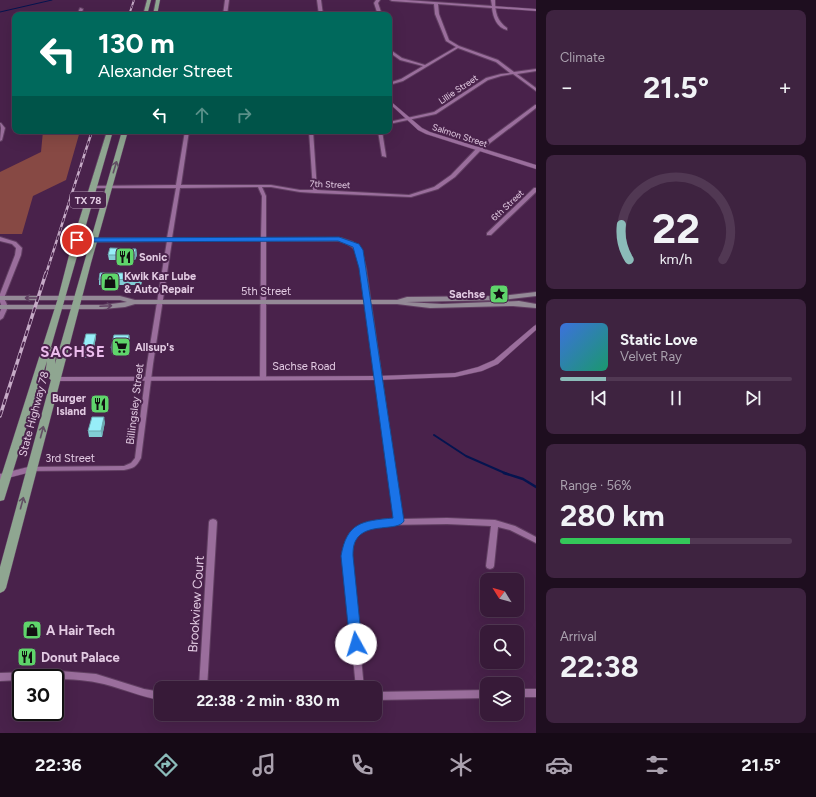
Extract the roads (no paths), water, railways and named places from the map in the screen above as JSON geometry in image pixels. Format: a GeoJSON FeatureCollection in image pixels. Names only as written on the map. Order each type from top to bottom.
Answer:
{"type":"FeatureCollection","features":[{"type":"Feature","properties":{"kind":"main road"},"geometry":{"type":"LineString","coordinates":[[145,12],[149,0]]}},
{"type":"Feature","properties":{"kind":"main road"},"geometry":{"type":"LineString","coordinates":[[156,12],[158,0]]}},
{"type":"Feature","properties":{"kind":"main road","name":"State Highway 78"},"geometry":{"type":"LineString","coordinates":[[0,497],[2,475],[47,348],[92,187],[109,134]]}},
{"type":"Feature","properties":{"kind":"main road","name":"State Highway 78"},"geometry":{"type":"LineString","coordinates":[[0,588],[124,134]]}},
{"type":"Feature","properties":{"kind":"main road"},"geometry":{"type":"LineString","coordinates":[[104,151],[120,151]]}},
{"type":"Feature","properties":{"kind":"main road"},"geometry":{"type":"LineString","coordinates":[[535,294],[534,299],[536,306]]}},
{"type":"Feature","properties":{"kind":"main road","name":"5th Street"},"geometry":{"type":"LineString","coordinates":[[397,302],[407,299],[501,298],[535,294]]}},
{"type":"Feature","properties":{"kind":"main road","name":"5th Street"},"geometry":{"type":"LineString","coordinates":[[1,298],[125,305],[135,302],[263,301],[397,302],[408,305],[521,303],[536,306]]}},
{"type":"Feature","properties":{"kind":"main road","name":"5th Street"},"geometry":{"type":"LineString","coordinates":[[2,307],[61,302]]}},
{"type":"Feature","properties":{"kind":"main road"},"geometry":{"type":"LineString","coordinates":[[47,348],[52,352],[50,375],[57,379]]}},
{"type":"Feature","properties":{"kind":"street"},"geometry":{"type":"LineString","coordinates":[[225,12],[227,0]]}},
{"type":"Feature","properties":{"kind":"street"},"geometry":{"type":"LineString","coordinates":[[319,0],[321,12]]}},
{"type":"Feature","properties":{"kind":"street"},"geometry":{"type":"LineString","coordinates":[[378,0],[376,3],[379,12]]}},
{"type":"Feature","properties":{"kind":"street"},"geometry":{"type":"LineString","coordinates":[[392,0],[536,10]]}},
{"type":"Feature","properties":{"kind":"street"},"geometry":{"type":"LineString","coordinates":[[492,0],[495,16],[500,26],[506,29]]}},
{"type":"Feature","properties":{"kind":"street"},"geometry":{"type":"LineString","coordinates":[[436,3],[436,8],[448,41],[458,47],[489,56],[536,90]]}},
{"type":"Feature","properties":{"kind":"street"},"geometry":{"type":"LineString","coordinates":[[392,83],[402,80],[458,47]]}},
{"type":"Feature","properties":{"kind":"street"},"geometry":{"type":"LineString","coordinates":[[392,52],[401,59],[426,66]]}},
{"type":"Feature","properties":{"kind":"street","name":"Lillie Street"},"geometry":{"type":"LineString","coordinates":[[392,123],[419,118],[442,110],[487,79],[513,73],[536,70]]}},
{"type":"Feature","properties":{"kind":"street","name":"Salmon Street"},"geometry":{"type":"LineString","coordinates":[[392,105],[428,133],[536,167]]}},
{"type":"Feature","properties":{"kind":"street","name":"7th Street"},"geometry":{"type":"LineString","coordinates":[[92,187],[260,187],[315,192],[409,196],[436,188],[453,176],[479,149],[536,106]]}},
{"type":"Feature","properties":{"kind":"street"},"geometry":{"type":"LineString","coordinates":[[0,124],[3,128],[0,140]]}},
{"type":"Feature","properties":{"kind":"street","name":"Billingsley Street"},"geometry":{"type":"LineString","coordinates":[[134,465],[138,458],[168,239],[187,134]]}},
{"type":"Feature","properties":{"kind":"street"},"geometry":{"type":"LineString","coordinates":[[310,134],[315,192]]}},
{"type":"Feature","properties":{"kind":"street"},"geometry":{"type":"LineString","coordinates":[[380,134],[384,156]]}},
{"type":"Feature","properties":{"kind":"street"},"geometry":{"type":"LineString","coordinates":[[260,187],[264,196],[263,377]]}},
{"type":"Feature","properties":{"kind":"street","name":"6th Street"},"geometry":{"type":"LineString","coordinates":[[488,234],[536,188]]}},
{"type":"Feature","properties":{"kind":"street"},"geometry":{"type":"LineString","coordinates":[[0,239],[14,243],[19,248],[18,255],[1,298],[2,307],[0,318]]}},
{"type":"Feature","properties":{"kind":"street"},"geometry":{"type":"LineString","coordinates":[[77,240],[339,239],[352,243],[359,250],[399,521]]}},
{"type":"Feature","properties":{"kind":"street","name":"Sachse Road"},"geometry":{"type":"LineString","coordinates":[[57,379],[263,377],[378,378],[455,375],[480,369],[496,362],[536,327]]}},
{"type":"Feature","properties":{"kind":"street","name":"3rd Street"},"geometry":{"type":"LineString","coordinates":[[2,475],[32,469],[124,468],[134,465]]}},
{"type":"Feature","properties":{"kind":"street"},"geometry":{"type":"LineString","coordinates":[[359,681],[347,556],[349,543],[352,536],[359,530],[372,524],[399,521],[495,523],[512,528],[536,540]]}},
{"type":"Feature","properties":{"kind":"street","name":"Brookview Court"},"geometry":{"type":"LineString","coordinates":[[203,681],[213,522]]}},
{"type":"Feature","properties":{"kind":"street"},"geometry":{"type":"LineString","coordinates":[[490,566],[495,523]]}},
{"type":"Feature","properties":{"kind":"street"},"geometry":{"type":"LineString","coordinates":[[0,677],[69,676],[96,678],[148,695],[154,695]]}},
{"type":"Feature","properties":{"kind":"street"},"geometry":{"type":"LineString","coordinates":[[524,693],[536,693]]}},
{"type":"Feature","properties":{"kind":"street"},"geometry":{"type":"LineString","coordinates":[[382,696],[480,694]]}},
{"type":"Feature","properties":{"kind":"waterway"},"geometry":{"type":"LineString","coordinates":[[0,12],[52,0]]}},
{"type":"Feature","properties":{"kind":"waterway"},"geometry":{"type":"LineString","coordinates":[[434,435],[466,456],[507,474]]}},
{"type":"Feature","properties":{"kind":"waterway"},"geometry":{"type":"LineString","coordinates":[[507,474],[523,479],[536,487]]}},
{"type":"Feature","properties":{"kind":"railway"},"geometry":{"type":"LineString","coordinates":[[130,12],[134,0]]}},
{"type":"Feature","properties":{"kind":"railway"},"geometry":{"type":"LineString","coordinates":[[46,274],[91,134]]}},
{"type":"Feature","properties":{"kind":"railway"},"geometry":{"type":"LineString","coordinates":[[0,416],[46,273]]}},
{"type":"Feature","properties":{"kind":"place","name":"Sonic"},"geometry":{"type":"Point","coordinates":[125,257]}},
{"type":"Feature","properties":{"kind":"place","name":"Kwik Kar Lube & Auto Repair"},"geometry":{"type":"Point","coordinates":[110,282]}},
{"type":"Feature","properties":{"kind":"place","name":"Sachse"},"geometry":{"type":"Point","coordinates":[499,294]}},
{"type":"Feature","properties":{"kind":"place","name":"Allsup's"},"geometry":{"type":"Point","coordinates":[121,347]}},
{"type":"Feature","properties":{"kind":"place","name":"Burger Island"},"geometry":{"type":"Point","coordinates":[100,404]}},
{"type":"Feature","properties":{"kind":"place","name":"A Hair Tech"},"geometry":{"type":"Point","coordinates":[32,630]}},
{"type":"Feature","properties":{"kind":"place","name":"Donut Palace"},"geometry":{"type":"Point","coordinates":[27,657]}},
{"type":"Feature","properties":{"kind":"district","name":"SACHSE"},"geometry":{"type":"Point","coordinates":[73,352]}}]}
